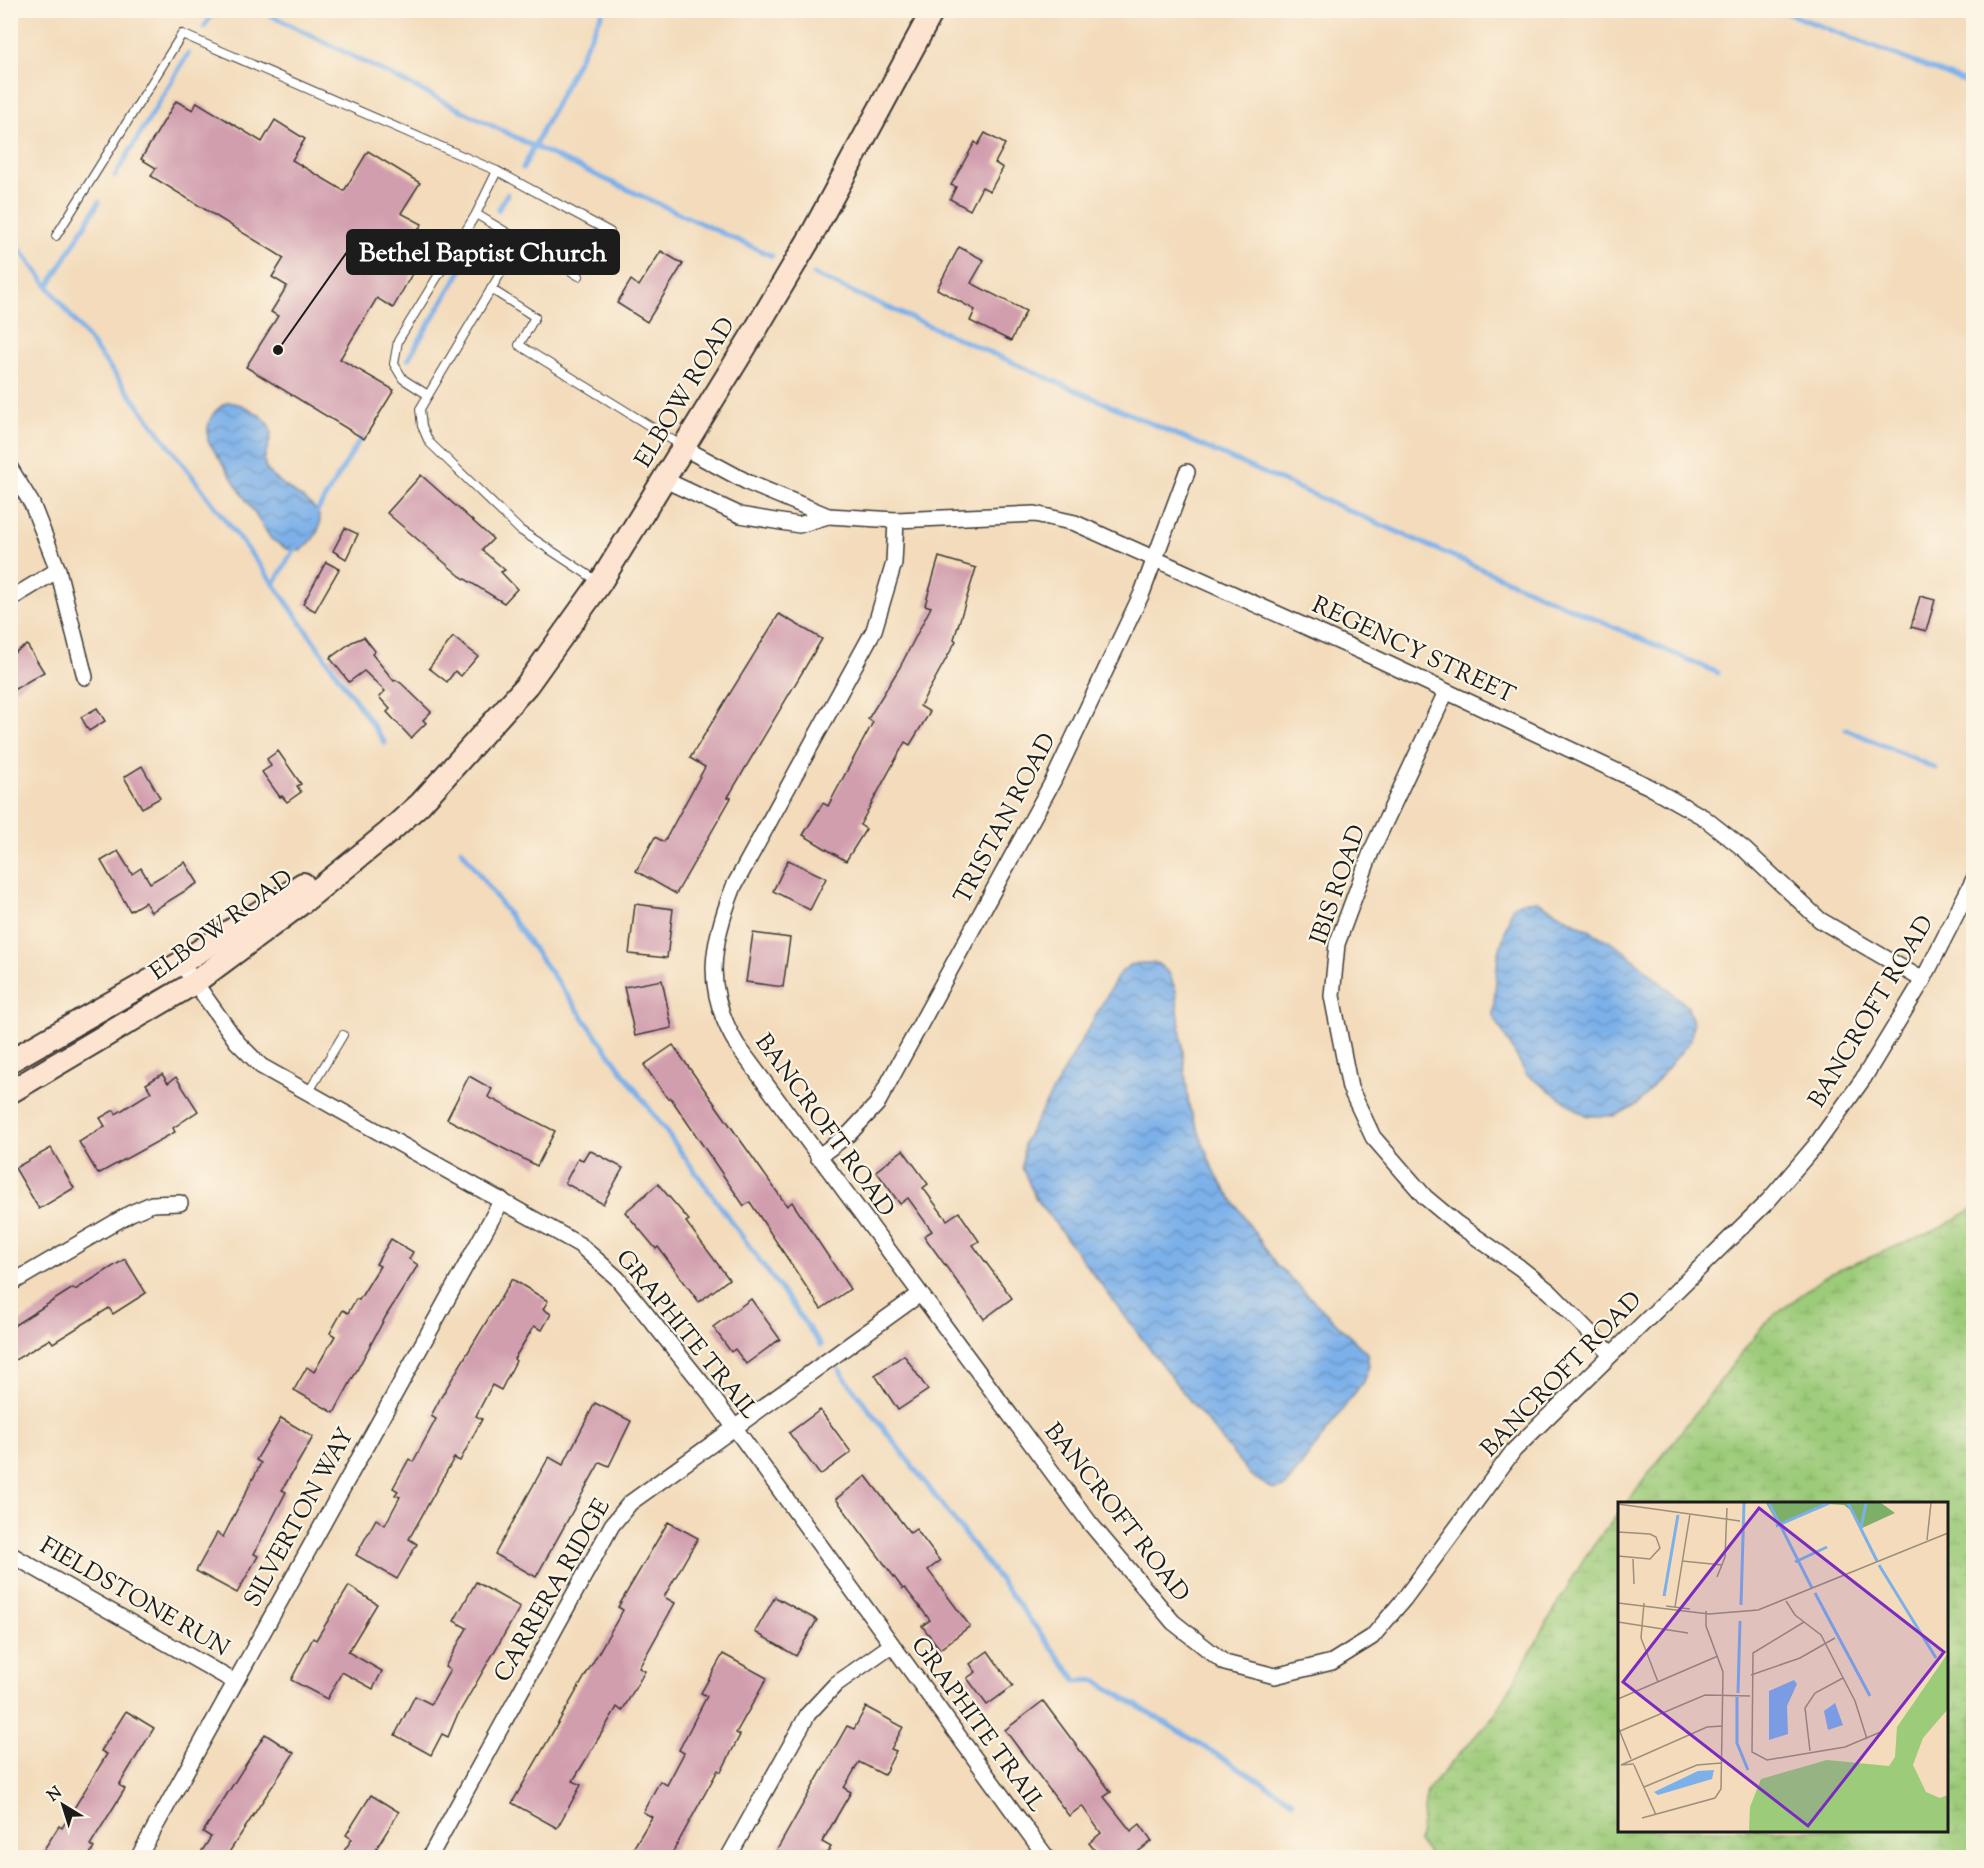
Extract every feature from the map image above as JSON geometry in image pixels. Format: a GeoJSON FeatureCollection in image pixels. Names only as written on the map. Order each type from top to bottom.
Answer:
{"type":"FeatureCollection","features":[{"type":"Feature","properties":{"kind":"main road","name":"ELBOW ROAD"},"geometry":{"type":"LineString","coordinates":[[10,1092],[194,983],[348,867],[420,804],[527,685],[600,583],[665,480],[805,247],[933,10]]}},
{"type":"Feature","properties":{"kind":"main road","name":"ELBOW ROAD"},"geometry":{"type":"LineString","coordinates":[[10,1061],[181,963],[288,895],[356,844],[412,796],[444,776]]}},
{"type":"Feature","properties":{"kind":"street","name":"REGENCY STREET"},"geometry":{"type":"LineString","coordinates":[[684,448],[749,483],[828,516],[896,520],[1035,514],[1075,523],[1156,558],[1648,786],[1703,817],[1745,850],[1821,920],[1923,980]]}},
{"type":"Feature","properties":{"kind":"street"},"geometry":{"type":"LineString","coordinates":[[10,468],[32,504],[58,570],[85,677]]}},
{"type":"Feature","properties":{"kind":"street","name":"TRISTAN ROAD"},"geometry":{"type":"LineString","coordinates":[[818,1157],[850,1133],[877,1104],[1053,781],[1111,662],[1156,558],[1186,472]]}},
{"type":"Feature","properties":{"kind":"street","name":"REGENCY STREET"},"geometry":{"type":"LineString","coordinates":[[665,480],[740,515],[800,525],[828,516]]}},
{"type":"Feature","properties":{"kind":"street","name":"BANCROFT ROAD"},"geometry":{"type":"LineString","coordinates":[[896,520],[894,563],[874,630],[734,886],[714,945],[716,1001],[726,1027],[818,1157],[1089,1522],[1173,1622],[1225,1662],[1275,1676],[1332,1662],[1372,1637],[1404,1599],[1514,1449],[1768,1201],[1815,1146],[1863,1080],[1923,980],[1974,879]]}},
{"type":"Feature","properties":{"kind":"street"},"geometry":{"type":"LineString","coordinates":[[10,599],[58,570]]}},
{"type":"Feature","properties":{"kind":"street","name":"IBIS ROAD"},"geometry":{"type":"LineString","coordinates":[[1446,692],[1371,852],[1337,944],[1332,996],[1350,1088],[1373,1137],[1425,1197],[1456,1223],[1519,1267],[1550,1292],[1611,1354]]}},
{"type":"Feature","properties":{"kind":"street","name":"GRAPHITE TRAIL"},"geometry":{"type":"LineString","coordinates":[[181,963],[249,1055],[261,1066],[580,1245],[617,1278],[733,1426],[891,1646],[1047,1857]]}},
{"type":"Feature","properties":{"kind":"street","name":"SILVERTON WAY"},"geometry":{"type":"LineString","coordinates":[[138,1857],[502,1200]]}},
{"type":"Feature","properties":{"kind":"street"},"geometry":{"type":"LineString","coordinates":[[10,1284],[131,1213],[152,1203],[180,1203]]}},
{"type":"Feature","properties":{"kind":"street","name":"CARRERA RIDGE"},"geometry":{"type":"LineString","coordinates":[[429,1857],[612,1526],[630,1503],[733,1426],[920,1294]]}},
{"type":"Feature","properties":{"kind":"street","name":"FIELDSTONE RUN"},"geometry":{"type":"LineString","coordinates":[[10,1554],[235,1682]]}},
{"type":"Feature","properties":{"kind":"street"},"geometry":{"type":"LineString","coordinates":[[728,1857],[808,1714],[836,1684],[891,1646]]}},
{"type":"Feature","properties":{"kind":"lane"},"geometry":{"type":"LineString","coordinates":[[56,236],[182,34],[497,171],[610,232]]}},
{"type":"Feature","properties":{"kind":"lane"},"geometry":{"type":"LineString","coordinates":[[428,395],[403,379],[394,364],[398,341],[476,214],[497,171]]}},
{"type":"Feature","properties":{"kind":"lane"},"geometry":{"type":"LineString","coordinates":[[476,214],[519,242],[579,276]]}},
{"type":"Feature","properties":{"kind":"lane"},"geometry":{"type":"LineString","coordinates":[[519,242],[420,409],[422,426],[429,442],[520,531],[600,583]]}},
{"type":"Feature","properties":{"kind":"lane"},"geometry":{"type":"LineString","coordinates":[[491,289],[536,317],[519,345],[684,448]]}},
{"type":"Feature","properties":{"kind":"lane"},"geometry":{"type":"LineString","coordinates":[[308,1093],[343,1035]]}},
{"type":"Feature","properties":{"kind":"green space"},"geometry":{"type":"Polygon","coordinates":[[[1973,1208],[1973,1857],[1431,1857],[1419,1842],[1427,1790],[1496,1713],[1584,1558],[1618,1513],[1618,1832],[1948,1832],[1948,1502],[1627,1502],[1764,1324],[1825,1276],[1943,1227],[1973,1208]]]}},
{"type":"Feature","properties":{"kind":"water"},"geometry":{"type":"Polygon","coordinates":[[[228,402],[247,408],[265,421],[269,426],[271,437],[264,461],[265,466],[277,480],[311,505],[318,514],[320,524],[315,536],[301,551],[287,549],[271,539],[208,441],[211,418],[217,409],[228,402]]]}},
{"type":"Feature","properties":{"kind":"water"},"geometry":{"type":"Polygon","coordinates":[[[1522,901],[1537,901],[1621,948],[1688,1007],[1693,1023],[1691,1040],[1638,1104],[1615,1116],[1586,1116],[1527,1075],[1493,1015],[1498,956],[1512,908],[1522,901]]]}},
{"type":"Feature","properties":{"kind":"water"},"geometry":{"type":"Polygon","coordinates":[[[1157,963],[1169,973],[1176,991],[1189,1106],[1214,1172],[1275,1263],[1367,1353],[1369,1366],[1363,1382],[1286,1486],[1274,1490],[1251,1476],[1174,1381],[1035,1197],[1022,1167],[1024,1142],[1119,974],[1130,965],[1157,963]]]}},
{"type":"Feature","properties":{"kind":"building"},"geometry":{"type":"Polygon","coordinates":[[[176,101],[193,110],[197,102],[262,142],[275,120],[305,139],[292,160],[344,191],[368,151],[420,183],[401,213],[422,224],[409,245],[423,254],[393,308],[377,298],[340,359],[394,390],[364,439],[246,367],[278,316],[271,312],[287,286],[272,277],[284,258],[151,176],[156,168],[141,159],[176,101]]]}},
{"type":"Feature","properties":{"kind":"building"},"geometry":{"type":"Polygon","coordinates":[[[985,133],[1005,144],[995,163],[1003,168],[990,191],[982,187],[970,210],[950,199],[956,187],[951,185],[975,142],[978,145],[985,133]]]}},
{"type":"Feature","properties":{"kind":"building"},"geometry":{"type":"Polygon","coordinates":[[[959,247],[984,260],[971,283],[1026,311],[1011,341],[970,321],[975,310],[937,289],[959,247]]]}},
{"type":"Feature","properties":{"kind":"building"},"geometry":{"type":"Polygon","coordinates":[[[661,251],[683,264],[647,322],[617,303],[631,280],[639,286],[661,251]]]}},
{"type":"Feature","properties":{"kind":"building"},"geometry":{"type":"Polygon","coordinates":[[[421,475],[493,539],[482,550],[505,570],[501,572],[517,589],[504,603],[460,576],[387,513],[421,475]]]}},
{"type":"Feature","properties":{"kind":"building"},"geometry":{"type":"Polygon","coordinates":[[[345,528],[358,534],[346,559],[333,551],[345,528]]]}},
{"type":"Feature","properties":{"kind":"building"},"geometry":{"type":"Polygon","coordinates":[[[939,557],[976,568],[954,639],[956,641],[920,706],[930,712],[910,745],[905,742],[860,825],[866,829],[846,861],[803,835],[823,803],[828,806],[873,722],[868,719],[900,667],[931,607],[925,605],[939,557]]]}},
{"type":"Feature","properties":{"kind":"building"},"geometry":{"type":"Polygon","coordinates":[[[326,562],[339,569],[315,611],[303,604],[326,562]]]}},
{"type":"Feature","properties":{"kind":"building"},"geometry":{"type":"Polygon","coordinates":[[[1920,596],[1935,600],[1926,631],[1911,627],[1920,596]]]}},
{"type":"Feature","properties":{"kind":"building"},"geometry":{"type":"Polygon","coordinates":[[[779,614],[822,639],[728,797],[731,798],[676,894],[636,871],[655,837],[664,842],[705,767],[690,758],[779,614]]]}},
{"type":"Feature","properties":{"kind":"building"},"geometry":{"type":"Polygon","coordinates":[[[364,637],[375,651],[372,654],[394,681],[401,683],[431,712],[423,720],[426,723],[411,738],[387,712],[390,709],[379,697],[385,691],[364,671],[349,682],[330,658],[352,642],[364,637]]]}},
{"type":"Feature","properties":{"kind":"building"},"geometry":{"type":"Polygon","coordinates":[[[453,637],[478,656],[461,676],[455,671],[447,682],[429,668],[453,637]]]}},
{"type":"Feature","properties":{"kind":"building"},"geometry":{"type":"Polygon","coordinates":[[[27,645],[44,672],[10,692],[10,655],[27,645]]]}},
{"type":"Feature","properties":{"kind":"building"},"geometry":{"type":"Polygon","coordinates":[[[97,708],[105,721],[89,731],[81,717],[97,708]]]}},
{"type":"Feature","properties":{"kind":"building"},"geometry":{"type":"Polygon","coordinates":[[[278,751],[301,784],[297,786],[301,792],[287,802],[282,796],[280,797],[262,772],[271,766],[267,759],[278,751]]]}},
{"type":"Feature","properties":{"kind":"building"},"geometry":{"type":"Polygon","coordinates":[[[142,766],[160,798],[142,808],[124,777],[142,766]]]}},
{"type":"Feature","properties":{"kind":"building"},"geometry":{"type":"Polygon","coordinates":[[[118,851],[132,874],[141,868],[150,883],[185,862],[198,883],[151,912],[145,902],[130,911],[101,861],[118,851]]]}},
{"type":"Feature","properties":{"kind":"building"},"geometry":{"type":"Polygon","coordinates":[[[788,860],[826,878],[810,910],[773,891],[788,860]]]}},
{"type":"Feature","properties":{"kind":"building"},"geometry":{"type":"Polygon","coordinates":[[[635,904],[673,909],[667,958],[629,954],[635,904]]]}},
{"type":"Feature","properties":{"kind":"building"},"geometry":{"type":"Polygon","coordinates":[[[753,933],[790,938],[783,987],[746,982],[753,933]]]}},
{"type":"Feature","properties":{"kind":"building"},"geometry":{"type":"Polygon","coordinates":[[[662,980],[672,1028],[635,1036],[624,987],[662,980]]]}},
{"type":"Feature","properties":{"kind":"building"},"geometry":{"type":"Polygon","coordinates":[[[673,1045],[787,1206],[792,1202],[850,1289],[821,1309],[750,1202],[744,1206],[670,1097],[668,1099],[644,1065],[673,1045]]]}},
{"type":"Feature","properties":{"kind":"building"},"geometry":{"type":"Polygon","coordinates":[[[162,1074],[168,1083],[176,1077],[198,1111],[173,1128],[175,1132],[98,1174],[79,1142],[105,1126],[100,1118],[114,1110],[116,1114],[151,1092],[146,1084],[162,1074]]]}},
{"type":"Feature","properties":{"kind":"building"},"geometry":{"type":"Polygon","coordinates":[[[469,1076],[492,1089],[488,1097],[555,1131],[537,1166],[447,1119],[469,1076]]]}},
{"type":"Feature","properties":{"kind":"building"},"geometry":{"type":"Polygon","coordinates":[[[51,1148],[74,1188],[39,1209],[15,1168],[51,1148]]]}},
{"type":"Feature","properties":{"kind":"building"},"geometry":{"type":"Polygon","coordinates":[[[589,1150],[623,1168],[603,1204],[565,1183],[578,1158],[583,1160],[589,1150]]]}},
{"type":"Feature","properties":{"kind":"building"},"geometry":{"type":"Polygon","coordinates":[[[903,1150],[928,1184],[923,1188],[947,1220],[959,1212],[979,1241],[973,1245],[1012,1298],[984,1319],[924,1236],[932,1231],[908,1198],[900,1204],[876,1171],[903,1150]]]}},
{"type":"Feature","properties":{"kind":"building"},"geometry":{"type":"Polygon","coordinates":[[[658,1184],[689,1220],[686,1222],[729,1279],[699,1302],[658,1247],[656,1249],[625,1212],[658,1184]]]}},
{"type":"Feature","properties":{"kind":"building"},"geometry":{"type":"Polygon","coordinates":[[[391,1239],[413,1252],[409,1259],[418,1265],[386,1316],[334,1413],[294,1390],[307,1367],[314,1372],[335,1336],[330,1333],[343,1310],[348,1313],[356,1299],[359,1300],[380,1266],[376,1264],[391,1239]]]}},
{"type":"Feature","properties":{"kind":"building"},"geometry":{"type":"Polygon","coordinates":[[[125,1259],[146,1293],[113,1314],[109,1308],[53,1343],[50,1339],[10,1363],[10,1328],[73,1288],[75,1290],[125,1259]]]}},
{"type":"Feature","properties":{"kind":"building"},"geometry":{"type":"Polygon","coordinates":[[[512,1279],[548,1301],[543,1309],[551,1314],[542,1330],[534,1326],[514,1359],[516,1361],[501,1390],[492,1385],[476,1416],[482,1419],[460,1461],[454,1458],[409,1539],[417,1544],[397,1579],[356,1555],[376,1519],[385,1525],[400,1497],[395,1495],[398,1491],[393,1488],[409,1459],[413,1462],[436,1419],[431,1416],[441,1397],[512,1279]]]}},
{"type":"Feature","properties":{"kind":"building"},"geometry":{"type":"Polygon","coordinates":[[[751,1299],[780,1339],[746,1364],[735,1349],[731,1352],[713,1327],[751,1299]]]}},
{"type":"Feature","properties":{"kind":"building"},"geometry":{"type":"Polygon","coordinates":[[[904,1355],[928,1390],[898,1410],[875,1375],[904,1355]]]}},
{"type":"Feature","properties":{"kind":"building"},"geometry":{"type":"Polygon","coordinates":[[[595,1403],[631,1421],[609,1466],[600,1462],[536,1577],[495,1554],[549,1457],[563,1465],[595,1403]]]}},
{"type":"Feature","properties":{"kind":"building"},"geometry":{"type":"Polygon","coordinates":[[[820,1410],[851,1452],[820,1475],[789,1433],[820,1410]]]}},
{"type":"Feature","properties":{"kind":"building"},"geometry":{"type":"Polygon","coordinates":[[[281,1418],[313,1437],[282,1490],[286,1492],[254,1554],[258,1556],[237,1593],[196,1571],[217,1533],[223,1537],[261,1463],[256,1460],[281,1418]]]}},
{"type":"Feature","properties":{"kind":"building"},"geometry":{"type":"Polygon","coordinates":[[[866,1476],[910,1533],[916,1529],[940,1561],[928,1570],[970,1626],[940,1649],[922,1626],[930,1620],[905,1588],[903,1589],[836,1499],[866,1476]]]}},
{"type":"Feature","properties":{"kind":"building"},"geometry":{"type":"Polygon","coordinates":[[[668,1522],[698,1538],[664,1597],[675,1603],[639,1668],[645,1671],[622,1711],[617,1707],[573,1781],[581,1785],[557,1828],[512,1803],[623,1610],[618,1607],[668,1522]]]}},
{"type":"Feature","properties":{"kind":"building"},"geometry":{"type":"Polygon","coordinates":[[[476,1582],[520,1607],[456,1718],[448,1737],[442,1734],[431,1755],[395,1735],[415,1696],[431,1704],[450,1670],[445,1667],[467,1628],[454,1621],[476,1582]]]}},
{"type":"Feature","properties":{"kind":"building"},"geometry":{"type":"Polygon","coordinates":[[[349,1586],[377,1604],[348,1652],[382,1671],[373,1689],[342,1672],[327,1699],[291,1680],[313,1638],[316,1640],[349,1586]]]}},
{"type":"Feature","properties":{"kind":"building"},"geometry":{"type":"Polygon","coordinates":[[[775,1597],[817,1620],[796,1656],[755,1632],[775,1597]]]}},
{"type":"Feature","properties":{"kind":"building"},"geometry":{"type":"Polygon","coordinates":[[[988,1651],[1013,1686],[987,1705],[967,1678],[976,1672],[970,1664],[988,1651]]]}},
{"type":"Feature","properties":{"kind":"building"},"geometry":{"type":"Polygon","coordinates":[[[723,1654],[767,1678],[736,1733],[740,1735],[721,1772],[718,1770],[670,1857],[628,1857],[652,1817],[643,1812],[660,1781],[667,1785],[684,1753],[679,1750],[707,1696],[701,1693],[723,1654]]]}},
{"type":"Feature","properties":{"kind":"building"},"geometry":{"type":"Polygon","coordinates":[[[1043,1701],[1111,1792],[1104,1797],[1131,1831],[1140,1824],[1152,1841],[1131,1857],[1100,1857],[1089,1843],[1101,1833],[1082,1806],[1069,1816],[1005,1730],[1043,1701]]]}},
{"type":"Feature","properties":{"kind":"building"},"geometry":{"type":"Polygon","coordinates":[[[866,1707],[903,1727],[891,1749],[896,1751],[884,1775],[859,1762],[844,1788],[851,1792],[822,1842],[831,1847],[825,1857],[773,1857],[847,1726],[854,1729],[866,1707]]]}},
{"type":"Feature","properties":{"kind":"building"},"geometry":{"type":"Polygon","coordinates":[[[126,1711],[154,1728],[119,1785],[125,1789],[90,1845],[94,1848],[88,1857],[39,1857],[59,1826],[62,1828],[107,1754],[101,1751],[126,1711]]]}},
{"type":"Feature","properties":{"kind":"building"},"geometry":{"type":"Polygon","coordinates":[[[265,1734],[294,1753],[226,1857],[198,1857],[211,1837],[203,1832],[265,1734]]]}},
{"type":"Feature","properties":{"kind":"building"},"geometry":{"type":"Polygon","coordinates":[[[371,1795],[399,1812],[371,1857],[340,1857],[352,1839],[346,1835],[371,1795]]]}},
{"type":"Feature","properties":{"kind":"waterway"},"geometry":{"type":"LineString","coordinates":[[204,27],[215,10]]}},
{"type":"Feature","properties":{"kind":"waterway"},"geometry":{"type":"LineString","coordinates":[[260,10],[535,147],[772,256]]}},
{"type":"Feature","properties":{"kind":"waterway"},"geometry":{"type":"LineString","coordinates":[[523,168],[604,10]]}},
{"type":"Feature","properties":{"kind":"waterway"},"geometry":{"type":"LineString","coordinates":[[1779,10],[1963,81]]}},
{"type":"Feature","properties":{"kind":"waterway"},"geometry":{"type":"LineString","coordinates":[[115,176],[188,54]]}},
{"type":"Feature","properties":{"kind":"waterway"},"geometry":{"type":"LineString","coordinates":[[498,210],[507,194]]}},
{"type":"Feature","properties":{"kind":"waterway"},"geometry":{"type":"LineString","coordinates":[[48,287],[99,202]]}},
{"type":"Feature","properties":{"kind":"waterway"},"geometry":{"type":"LineString","coordinates":[[10,236],[274,584],[385,743]]}},
{"type":"Feature","properties":{"kind":"waterway"},"geometry":{"type":"LineString","coordinates":[[408,359],[482,236]]}},
{"type":"Feature","properties":{"kind":"waterway"},"geometry":{"type":"LineString","coordinates":[[814,275],[1718,673]]}},
{"type":"Feature","properties":{"kind":"waterway"},"geometry":{"type":"LineString","coordinates":[[313,518],[364,433]]}},
{"type":"Feature","properties":{"kind":"waterway"},"geometry":{"type":"LineString","coordinates":[[274,584],[297,544]]}},
{"type":"Feature","properties":{"kind":"waterway"},"geometry":{"type":"LineString","coordinates":[[1846,729],[1935,768]]}},
{"type":"Feature","properties":{"kind":"waterway"},"geometry":{"type":"LineString","coordinates":[[461,849],[821,1345]]}},
{"type":"Feature","properties":{"kind":"waterway"},"geometry":{"type":"LineString","coordinates":[[839,1370],[1077,1681],[1095,1680],[1293,1801]]}},
{"type":"Feature","properties":{"kind":"place","name":"Bethel Baptist Church"},"geometry":{"type":"Point","coordinates":[278,350]}}]}
